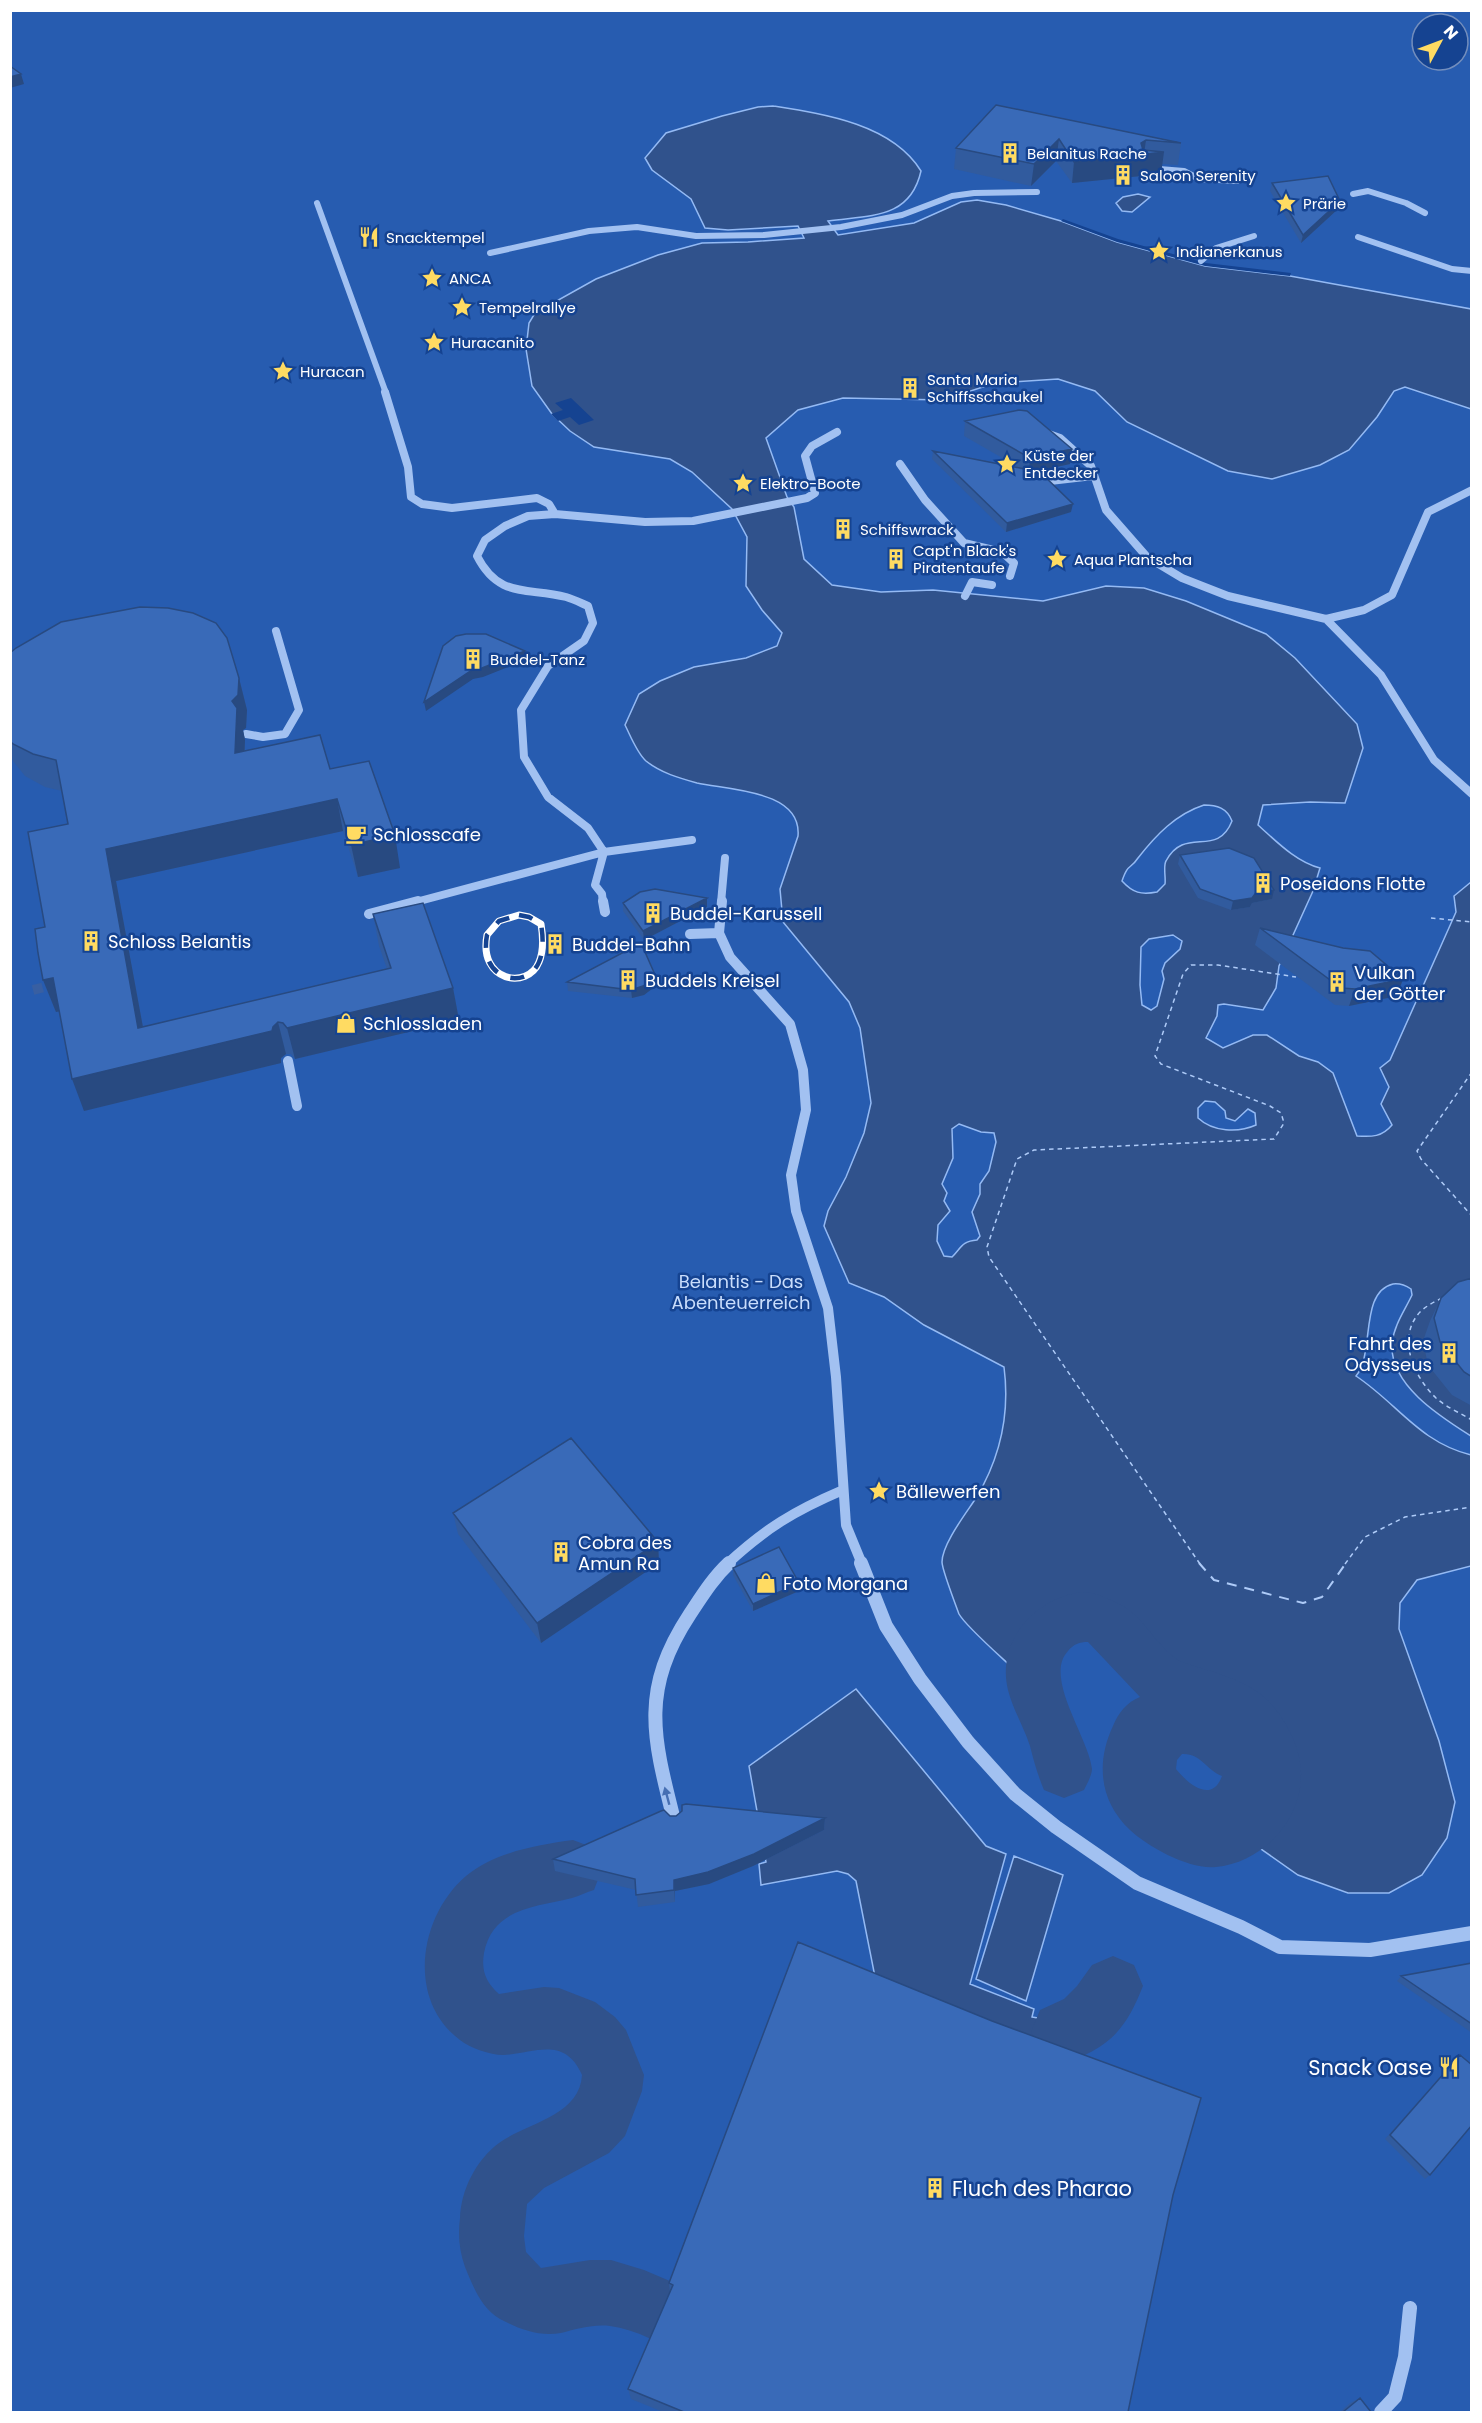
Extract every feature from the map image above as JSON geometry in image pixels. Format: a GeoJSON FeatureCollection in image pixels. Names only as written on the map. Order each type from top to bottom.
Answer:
{"type":"FeatureCollection","features":[{"type":"Feature","properties":{"kind":"street"},"geometry":{"type":"LineString","coordinates":[[1142,167],[1185,171],[1200,179],[1238,181]]}},
{"type":"Feature","properties":{"kind":"street"},"geometry":{"type":"LineString","coordinates":[[1353,194],[1368,191],[1406,203],[1425,213]]}},
{"type":"Feature","properties":{"kind":"street"},"geometry":{"type":"LineString","coordinates":[[490,253],[589,231],[637,227],[696,236],[797,232],[841,227],[902,215],[952,196],[974,193],[1037,192]]}},
{"type":"Feature","properties":{"kind":"street"},"geometry":{"type":"LineString","coordinates":[[317,203],[388,399],[408,467],[411,497],[419,505],[436,508],[543,498],[552,505],[555,514]]}},
{"type":"Feature","properties":{"kind":"street"},"geometry":{"type":"LineString","coordinates":[[1201,261],[1216,249],[1254,236]]}},
{"type":"Feature","properties":{"kind":"street"},"geometry":{"type":"LineString","coordinates":[[1358,237],[1452,269],[1472,271]]}},
{"type":"Feature","properties":{"kind":"street"},"geometry":{"type":"LineString","coordinates":[[1037,427],[1045,433],[1060,438],[1091,466],[1106,510],[1136,547],[1148,557],[1182,578],[1228,596],[1326,619],[1364,610],[1392,595],[1428,512],[1472,490]]}},
{"type":"Feature","properties":{"kind":"street"},"geometry":{"type":"LineString","coordinates":[[605,912],[602,894],[595,885],[604,852],[588,828],[548,797],[524,758],[522,710],[548,666],[584,641],[593,623],[588,606],[566,597],[536,595],[514,590],[496,582],[484,570],[477,556],[485,540],[505,526],[528,516],[555,514],[645,522],[693,521],[732,515],[807,498],[815,493],[805,456],[812,446],[837,432]]}},
{"type":"Feature","properties":{"kind":"street"},"geometry":{"type":"LineString","coordinates":[[900,464],[925,500],[964,543],[1002,552],[1014,564],[1011,576]]}},
{"type":"Feature","properties":{"kind":"street"},"geometry":{"type":"LineString","coordinates":[[1050,482],[1093,476]]}},
{"type":"Feature","properties":{"kind":"street"},"geometry":{"type":"LineString","coordinates":[[965,596],[972,582],[992,585]]}},
{"type":"Feature","properties":{"kind":"street"},"geometry":{"type":"LineString","coordinates":[[1326,619],[1381,675],[1434,760],[1472,794]]}},
{"type":"Feature","properties":{"kind":"street"},"geometry":{"type":"LineString","coordinates":[[246,734],[263,737],[285,734],[298,710],[276,631]]}},
{"type":"Feature","properties":{"kind":"street"},"geometry":{"type":"LineString","coordinates":[[369,914],[604,852],[692,840]]}},
{"type":"Feature","properties":{"kind":"street"},"geometry":{"type":"LineString","coordinates":[[725,858],[719,933],[730,957],[790,1024],[803,1070],[806,1110],[791,1175],[795,1211],[828,1308],[846,1525],[886,1626],[920,1679],[968,1742],[1015,1794],[1056,1827],[1137,1883],[1241,1927],[1280,1947],[1370,1950],[1472,1933]]}},
{"type":"Feature","properties":{"kind":"street"},"geometry":{"type":"LineString","coordinates":[[690,934],[719,933]]}},
{"type":"Feature","properties":{"kind":"street"},"geometry":{"type":"LineString","coordinates":[[288,1061],[297,1106]]}},
{"type":"Feature","properties":{"kind":"street"},"geometry":{"type":"LineString","coordinates":[[674,1820],[657,1752],[655,1695],[672,1642],[716,1575],[754,1539],[797,1509],[843,1490]]}},
{"type":"Feature","properties":{"kind":"street"},"geometry":{"type":"LineString","coordinates":[[1381,2412],[1395,2397],[1405,2357],[1410,2308]]}},
{"type":"Feature","properties":{"kind":"green space","name":"Belantis - Das Abenteuerreich"},"geometry":{"type":"Polygon","coordinates":[[[11,11],[1471,11],[1471,2412],[11,2412],[11,11]]]}},
{"type":"Feature","properties":{"kind":"shaded area"},"geometry":{"type":"Polygon","coordinates":[[[773,106],[793,109],[855,124],[893,142],[921,171],[916,187],[908,199],[898,207],[873,215],[828,221],[838,235],[914,223],[961,202],[977,200],[1006,205],[1061,221],[1117,242],[1205,266],[1290,276],[1471,309],[1471,409],[1405,387],[1394,391],[1377,417],[1349,450],[1320,465],[1272,479],[1228,471],[1127,422],[1095,391],[1058,379],[995,383],[943,400],[843,398],[798,410],[766,438],[787,497],[794,507],[804,559],[832,585],[881,592],[933,590],[1043,601],[1106,586],[1144,588],[1186,601],[1266,634],[1295,658],[1357,724],[1363,748],[1345,803],[1310,802],[1263,805],[1258,825],[1295,856],[1320,868],[1313,891],[1279,966],[1276,988],[1263,1010],[1218,1005],[1217,1016],[1206,1038],[1223,1048],[1253,1035],[1267,1035],[1299,1056],[1318,1062],[1333,1073],[1357,1136],[1376,1135],[1392,1125],[1381,1104],[1389,1087],[1380,1068],[1390,1060],[1456,912],[1454,896],[1471,882],[1471,1436],[1419,1398],[1399,1373],[1393,1358],[1392,1343],[1397,1324],[1412,1295],[1411,1289],[1407,1286],[1393,1284],[1382,1289],[1376,1299],[1371,1311],[1362,1366],[1356,1376],[1423,1432],[1453,1449],[1471,1455],[1471,1566],[1417,1580],[1400,1603],[1399,1629],[1439,1741],[1455,1802],[1447,1838],[1422,1875],[1389,1893],[1348,1893],[1298,1875],[1251,1842],[1271,1820],[1280,1803],[1285,1774],[1276,1740],[1266,1727],[1241,1704],[1157,1663],[1145,1642],[1139,1644],[1130,1630],[1117,1619],[1103,1612],[1088,1609],[1058,1614],[1044,1622],[1027,1644],[1020,1675],[978,1636],[959,1614],[943,1566],[943,1555],[950,1538],[984,1483],[997,1451],[1006,1401],[1004,1367],[924,1325],[884,1297],[849,1283],[824,1226],[828,1211],[846,1177],[864,1133],[871,1103],[860,1028],[849,1002],[783,922],[780,889],[798,836],[796,821],[788,809],[761,795],[697,783],[658,769],[640,754],[625,725],[639,694],[660,681],[694,667],[746,658],[777,646],[782,633],[762,610],[746,586],[747,537],[732,509],[692,472],[670,459],[594,447],[570,431],[552,414],[532,386],[526,349],[529,323],[535,313],[596,279],[658,255],[702,243],[804,238],[798,226],[728,230],[705,228],[691,199],[652,170],[645,158],[666,133],[758,107],[773,106]],[[1204,805],[1167,826],[1152,841],[1126,872],[1122,881],[1126,885],[1138,892],[1157,892],[1165,884],[1165,863],[1174,851],[1182,845],[1218,838],[1226,832],[1232,821],[1224,810],[1217,807],[1204,805]],[[1173,935],[1149,939],[1141,947],[1140,985],[1142,1005],[1151,1010],[1157,1006],[1164,979],[1162,971],[1165,963],[1180,949],[1182,941],[1173,935]],[[1205,1101],[1198,1108],[1198,1118],[1211,1126],[1234,1130],[1256,1125],[1255,1113],[1248,1109],[1235,1121],[1226,1118],[1225,1111],[1215,1102],[1205,1101]],[[959,1124],[952,1129],[953,1158],[942,1184],[947,1193],[944,1201],[950,1211],[938,1225],[937,1241],[944,1256],[952,1257],[965,1243],[977,1240],[980,1236],[972,1212],[980,1194],[980,1184],[989,1171],[996,1142],[994,1133],[981,1132],[959,1124]]]}},
{"type":"Feature","properties":{"kind":"shaded area"},"geometry":{"type":"Polygon","coordinates":[[[1138,194],[1150,197],[1132,212],[1122,211],[1116,203],[1123,197],[1138,194]]]}},
{"type":"Feature","properties":{"kind":"shaded area"},"geometry":{"type":"Polygon","coordinates":[[[856,1689],[986,1846],[1006,1854],[970,1984],[1034,2009],[1032,2017],[1057,2020],[1074,2016],[1080,2011],[1100,1984],[1121,1998],[1097,2029],[1088,2035],[1067,2042],[1039,2043],[876,1982],[856,1881],[848,1874],[837,1871],[761,1885],[759,1864],[766,1862],[749,1766],[856,1689]]]}},
{"type":"Feature","properties":{"kind":"shaded area"},"geometry":{"type":"Polygon","coordinates":[[[1014,1856],[1063,1875],[1026,2001],[976,1979],[1014,1856]]]}},
{"type":"Feature","properties":{"kind":"pier","name":"Indianerkanus"},"geometry":{"type":"Polygon","coordinates":[[[1063,219],[1118,239],[1206,263],[1291,273],[1290,276],[1205,266],[1117,242],[1061,221],[1063,219]]]}},
{"type":"Feature","properties":{"kind":"pier"},"geometry":{"type":"Polygon","coordinates":[[[571,398],[594,420],[579,425],[570,417],[558,421],[551,414],[563,410],[555,403],[571,398]]]}},
{"type":"Feature","properties":{"kind":"building"},"geometry":{"type":"Polygon","coordinates":[[[10,66],[21,74],[10,77],[10,66]]]}},
{"type":"Feature","properties":{"kind":"building"},"geometry":{"type":"Polygon","coordinates":[[[996,105],[1181,143],[1146,140],[1141,143],[1143,150],[1164,152],[1074,162],[1059,139],[1034,164],[956,148],[996,105]]]}},
{"type":"Feature","properties":{"kind":"building"},"geometry":{"type":"Polygon","coordinates":[[[1328,176],[1340,201],[1303,235],[1272,183],[1328,176]]]}},
{"type":"Feature","properties":{"kind":"building"},"geometry":{"type":"Polygon","coordinates":[[[1019,410],[1027,411],[1072,449],[1030,458],[965,421],[1019,410]]]}},
{"type":"Feature","properties":{"kind":"building"},"geometry":{"type":"Polygon","coordinates":[[[933,451],[1040,472],[1073,504],[1007,523],[933,451]]]}},
{"type":"Feature","properties":{"kind":"building"},"geometry":{"type":"Polygon","coordinates":[[[140,607],[168,608],[193,613],[216,623],[227,638],[239,678],[238,695],[232,701],[237,708],[235,753],[320,735],[330,769],[369,761],[395,835],[351,845],[337,799],[106,849],[138,1028],[391,968],[373,914],[423,903],[453,988],[287,1028],[283,1023],[278,1022],[272,1031],[72,1079],[53,978],[43,980],[38,953],[35,929],[45,927],[28,832],[68,824],[56,760],[33,754],[10,741],[10,653],[61,622],[140,607]]]}},
{"type":"Feature","properties":{"kind":"building"},"geometry":{"type":"Polygon","coordinates":[[[486,634],[525,651],[472,670],[424,702],[443,646],[456,636],[486,634]]]}},
{"type":"Feature","properties":{"kind":"building"},"geometry":{"type":"Polygon","coordinates":[[[1229,848],[1254,858],[1274,890],[1255,894],[1252,898],[1233,901],[1200,889],[1180,855],[1229,848]]]}},
{"type":"Feature","properties":{"kind":"building"},"geometry":{"type":"Polygon","coordinates":[[[655,889],[707,898],[643,931],[623,903],[640,892],[655,889]]]}},
{"type":"Feature","properties":{"kind":"building"},"geometry":{"type":"Polygon","coordinates":[[[1260,928],[1343,948],[1370,951],[1403,979],[1355,989],[1341,988],[1260,928]]]}},
{"type":"Feature","properties":{"kind":"building"},"geometry":{"type":"Polygon","coordinates":[[[641,943],[656,977],[643,986],[631,990],[567,982],[641,943]]]}},
{"type":"Feature","properties":{"kind":"building"},"geometry":{"type":"Polygon","coordinates":[[[1472,1278],[1472,1377],[1464,1372],[1440,1342],[1434,1318],[1441,1298],[1458,1282],[1472,1278]]]}},
{"type":"Feature","properties":{"kind":"building","name":"Cobra des Amun Ra"},"geometry":{"type":"Polygon","coordinates":[[[571,1438],[658,1542],[537,1623],[453,1513],[571,1438]]]}},
{"type":"Feature","properties":{"kind":"building","name":"Foto Morgana"},"geometry":{"type":"Polygon","coordinates":[[[779,1547],[799,1583],[753,1604],[733,1568],[779,1547]]]}},
{"type":"Feature","properties":{"kind":"building"},"geometry":{"type":"Polygon","coordinates":[[[682,1805],[825,1818],[754,1854],[708,1872],[674,1880],[674,1890],[636,1895],[635,1879],[553,1859],[661,1811],[664,1810],[670,1816],[676,1816],[682,1811],[682,1805]]]}},
{"type":"Feature","properties":{"kind":"building","name":"Fluch des Pharao"},"geometry":{"type":"Polygon","coordinates":[[[798,1942],[992,2021],[1201,2098],[1173,2195],[1128,2412],[684,2412],[628,2389],[673,2285],[669,2283],[798,1942]]]}},
{"type":"Feature","properties":{"kind":"building"},"geometry":{"type":"Polygon","coordinates":[[[1472,1963],[1472,2024],[1401,1976],[1472,1963]]]}},
{"type":"Feature","properties":{"kind":"building"},"geometry":{"type":"Polygon","coordinates":[[[1460,2055],[1472,2065],[1472,2125],[1430,2175],[1390,2135],[1460,2055]]]}},
{"type":"Feature","properties":{"kind":"building"},"geometry":{"type":"Polygon","coordinates":[[[1360,2398],[1371,2412],[1343,2412],[1360,2398]]]}},
{"type":"Feature","properties":{"kind":"waterway"},"geometry":{"type":"LineString","coordinates":[[1064,1771],[1058,1746],[1035,1689],[1034,1665],[1037,1653],[1049,1633],[1065,1621],[1082,1617],[1094,1618],[1113,1628],[1141,1662],[1160,1679],[1217,1699],[1236,1709],[1254,1725],[1269,1752],[1273,1777],[1267,1801],[1253,1821],[1232,1835],[1215,1839],[1195,1837],[1154,1814],[1140,1799],[1134,1788],[1129,1766],[1133,1743],[1146,1724],[1155,1717],[1173,1710],[1192,1710],[1210,1714],[1227,1723],[1240,1736],[1249,1752],[1252,1769],[1248,1788],[1240,1801],[1230,1810],[1218,1816],[1205,1818],[1192,1816],[1167,1803],[1152,1783],[1148,1775],[1148,1752],[1162,1735],[1183,1727],[1192,1727],[1210,1733],[1231,1752]]}},
{"type":"Feature","properties":{"kind":"waterway"},"geometry":{"type":"LineString","coordinates":[[573,1869],[518,1880],[488,1896],[474,1909],[464,1924],[453,1958],[454,1975],[459,1992],[468,2007],[483,2020],[494,2024],[505,2024],[544,2018],[559,2019],[573,2024],[601,2047],[613,2075],[611,2091],[602,2114],[586,2130],[522,2166],[504,2182],[493,2204],[491,2236],[493,2252],[505,2278],[530,2299],[550,2301],[590,2293],[611,2293],[644,2303],[686,2322]]}},
{"type":"Feature","properties":{"kind":"waterway"},"geometry":{"type":"LineString","coordinates":[[1062,2032],[1086,2021],[1113,1986]]}},
{"type":"Feature","properties":{"kind":"ferry route"},"geometry":{"type":"LineString","coordinates":[[1431,918],[1472,922]]}},
{"type":"Feature","properties":{"kind":"ferry route"},"geometry":{"type":"LineString","coordinates":[[1200,1564],[989,1257],[987,1247],[1017,1159],[1034,1150],[1274,1139],[1284,1123],[1281,1113],[1270,1106],[1161,1064],[1155,1056],[1183,974],[1191,965],[1218,965],[1296,977]]}},
{"type":"Feature","properties":{"kind":"ferry route"},"geometry":{"type":"LineString","coordinates":[[1472,1072],[1417,1151],[1421,1159],[1472,1216]]}},
{"type":"Feature","properties":{"kind":"ferry route"},"geometry":{"type":"LineString","coordinates":[[1442,1298],[1421,1311],[1416,1317],[1411,1327],[1409,1349],[1416,1371],[1436,1398],[1472,1420]]}},
{"type":"Feature","properties":{"kind":"ferry route"},"geometry":{"type":"LineString","coordinates":[[1345,1564],[1365,1537],[1405,1517],[1472,1507]]}},
{"type":"Feature","properties":{"kind":"ferry route"},"geometry":{"type":"LineString","coordinates":[[1199,1563],[1214,1580],[1303,1603],[1322,1597],[1346,1563]]}},
{"type":"Feature","properties":{"kind":"tunnel"},"geometry":{"type":"LineString","coordinates":[[33,990],[60,983]]}},
{"type":"Feature","properties":{"kind":"railway"},"geometry":{"type":"LineString","coordinates":[[519,915],[529,917],[541,924],[543,938],[541,957],[533,971],[525,976],[505,977],[497,972],[490,963],[486,951],[487,935],[499,921],[519,915]]}},
{"type":"Feature","properties":{"kind":"place","name":"Belanitus Rache"},"geometry":{"type":"Point","coordinates":[1010,153]}},
{"type":"Feature","properties":{"kind":"place","name":"Saloon Serenity"},"geometry":{"type":"Point","coordinates":[1123,175]}},
{"type":"Feature","properties":{"kind":"place","name":"Prärie"},"geometry":{"type":"Point","coordinates":[1286,203]}},
{"type":"Feature","properties":{"kind":"place","name":"Snacktempel"},"geometry":{"type":"Point","coordinates":[369,237]}},
{"type":"Feature","properties":{"kind":"place","name":"Indianerkanus"},"geometry":{"type":"Point","coordinates":[1159,251]}},
{"type":"Feature","properties":{"kind":"place","name":"ANCA"},"geometry":{"type":"Point","coordinates":[432,278]}},
{"type":"Feature","properties":{"kind":"place","name":"Tempelrallye"},"geometry":{"type":"Point","coordinates":[462,307]}},
{"type":"Feature","properties":{"kind":"place","name":"Huracanito"},"geometry":{"type":"Point","coordinates":[434,342]}},
{"type":"Feature","properties":{"kind":"place","name":"Huracan"},"geometry":{"type":"Point","coordinates":[283,371]}},
{"type":"Feature","properties":{"kind":"place","name":"Santa Maria Schiffsschaukel"},"geometry":{"type":"Point","coordinates":[910,388]}},
{"type":"Feature","properties":{"kind":"place","name":"Küste der Entdecker"},"geometry":{"type":"Point","coordinates":[1007,464]}},
{"type":"Feature","properties":{"kind":"place","name":"Elektro-Boote"},"geometry":{"type":"Point","coordinates":[743,483]}},
{"type":"Feature","properties":{"kind":"place","name":"Schiffswrack"},"geometry":{"type":"Point","coordinates":[843,529]}},
{"type":"Feature","properties":{"kind":"place","name":"Capt'n Black's Piratentaufe"},"geometry":{"type":"Point","coordinates":[896,559]}},
{"type":"Feature","properties":{"kind":"place","name":"Aqua Plantscha"},"geometry":{"type":"Point","coordinates":[1057,559]}},
{"type":"Feature","properties":{"kind":"place","name":"Buddel-Tanz"},"geometry":{"type":"Point","coordinates":[473,659]}},
{"type":"Feature","properties":{"kind":"place","name":"Schlosscafe"},"geometry":{"type":"Point","coordinates":[356,834]}},
{"type":"Feature","properties":{"kind":"place","name":"Poseidons Flotte"},"geometry":{"type":"Point","coordinates":[1263,883]}},
{"type":"Feature","properties":{"kind":"place","name":"Buddel-Karussell"},"geometry":{"type":"Point","coordinates":[653,913]}},
{"type":"Feature","properties":{"kind":"place","name":"Schloss Belantis"},"geometry":{"type":"Point","coordinates":[91,941]}},
{"type":"Feature","properties":{"kind":"place","name":"Buddel-Bahn"},"geometry":{"type":"Point","coordinates":[555,944]}},
{"type":"Feature","properties":{"kind":"place","name":"Buddels Kreisel"},"geometry":{"type":"Point","coordinates":[628,980]}},
{"type":"Feature","properties":{"kind":"place","name":"Vulkan der Götter"},"geometry":{"type":"Point","coordinates":[1337,982]}},
{"type":"Feature","properties":{"kind":"place","name":"Schlossladen"},"geometry":{"type":"Point","coordinates":[346,1023]}},
{"type":"Feature","properties":{"kind":"place","name":"Fahrt des Odysseus"},"geometry":{"type":"Point","coordinates":[1449,1353]}},
{"type":"Feature","properties":{"kind":"place","name":"Bällewerfen"},"geometry":{"type":"Point","coordinates":[879,1491]}},
{"type":"Feature","properties":{"kind":"place","name":"Cobra des Amun Ra"},"geometry":{"type":"Point","coordinates":[561,1552]}},
{"type":"Feature","properties":{"kind":"place","name":"Foto Morgana"},"geometry":{"type":"Point","coordinates":[766,1583]}},
{"type":"Feature","properties":{"kind":"place","name":"Snack Oase"},"geometry":{"type":"Point","coordinates":[1449,2067]}},
{"type":"Feature","properties":{"kind":"place","name":"Fluch des Pharao"},"geometry":{"type":"Point","coordinates":[935,2188]}}]}
